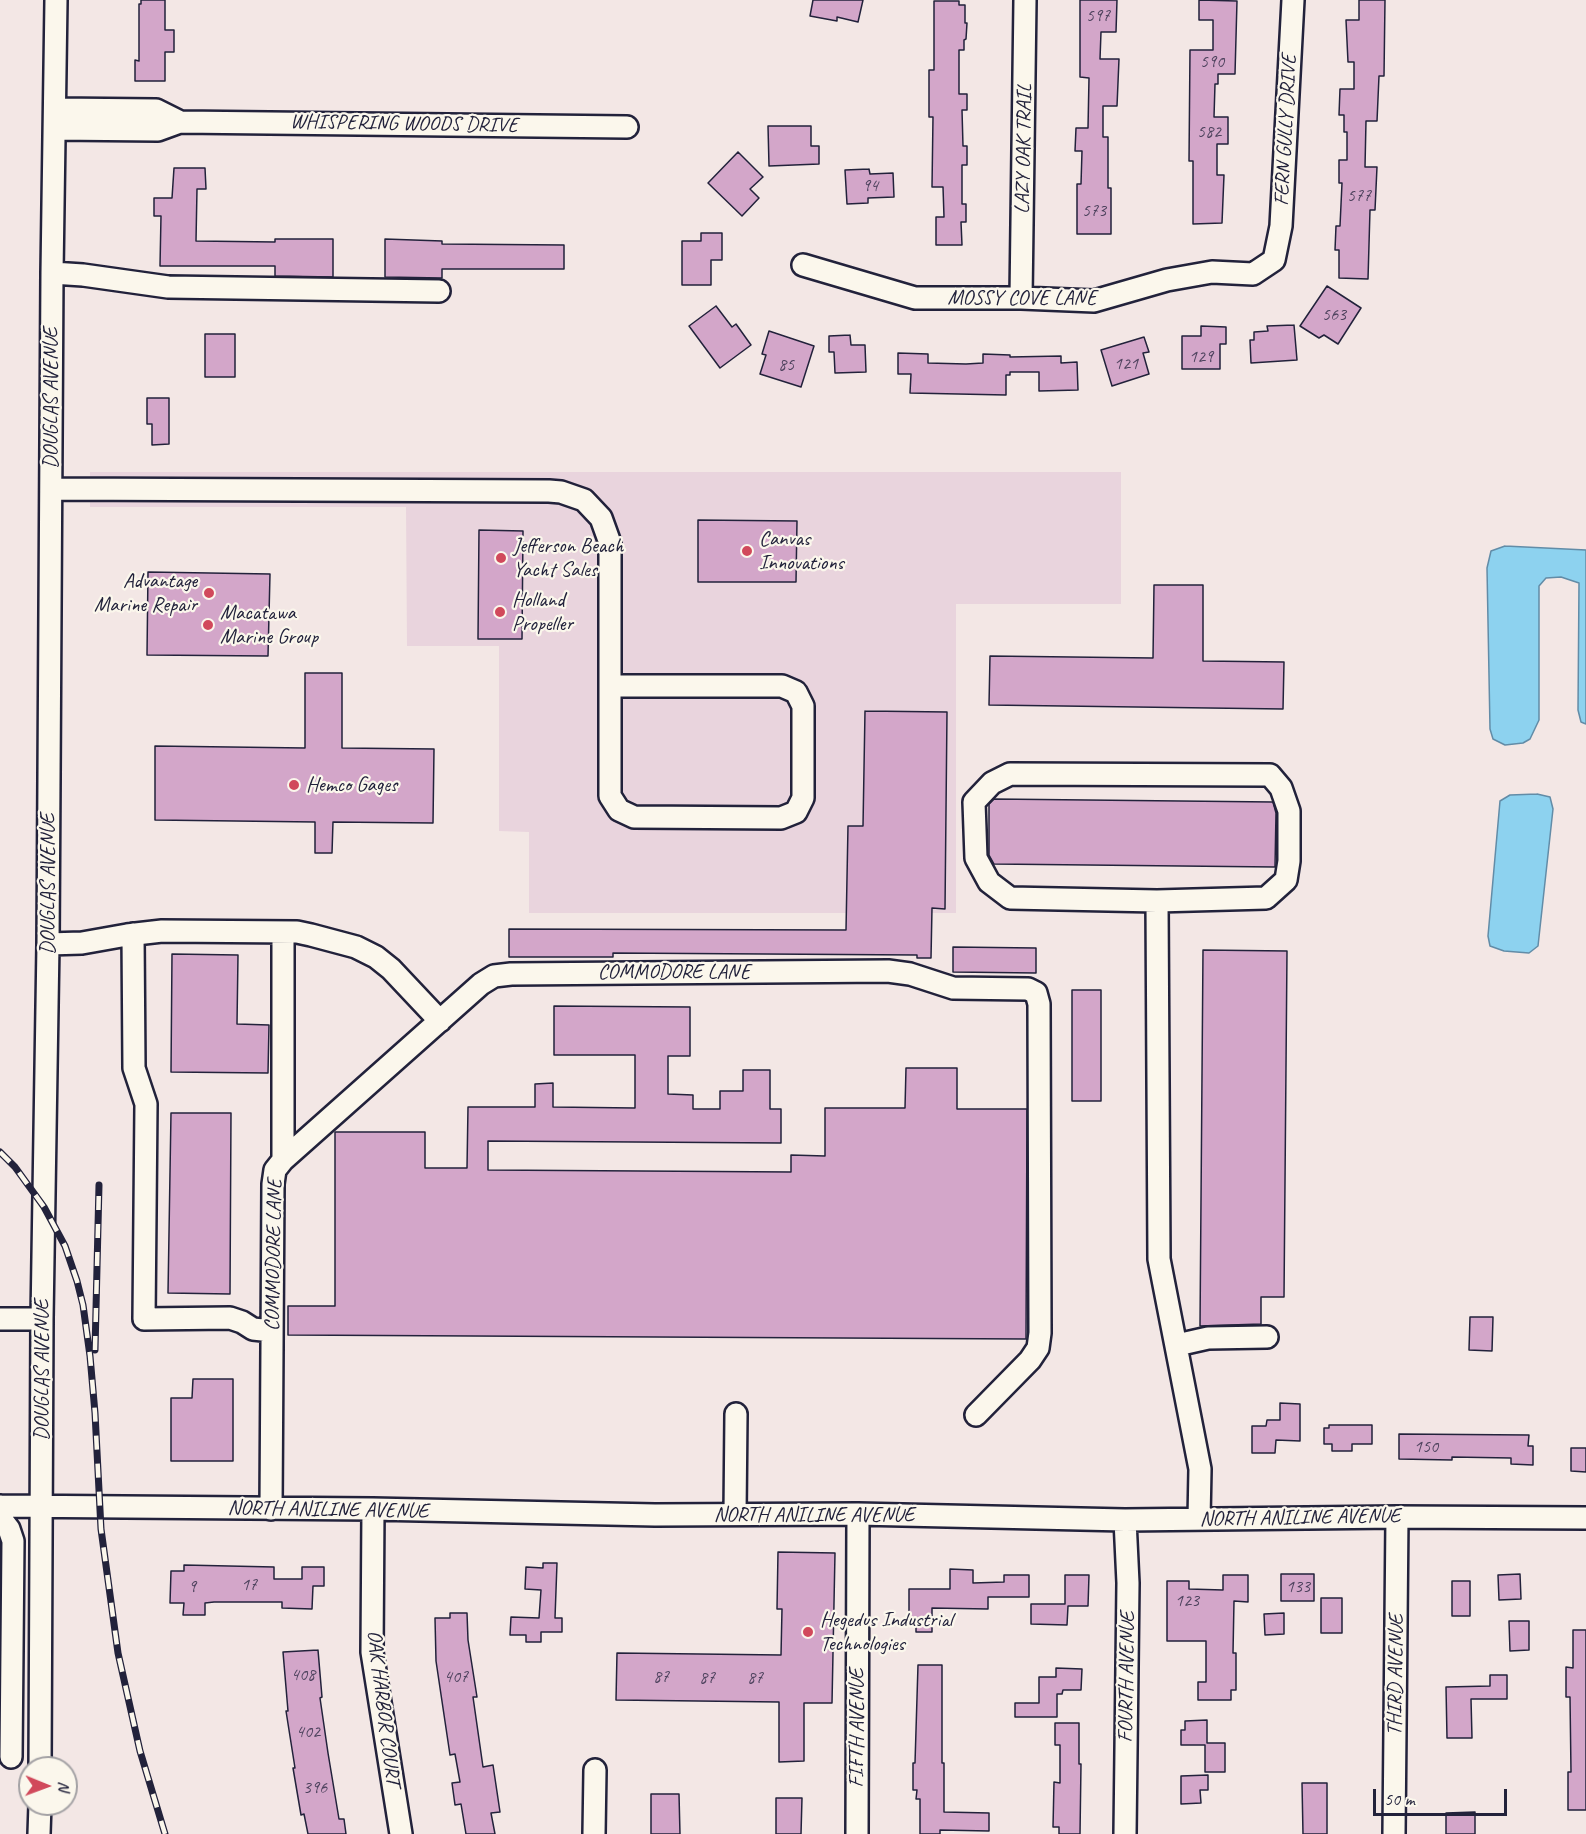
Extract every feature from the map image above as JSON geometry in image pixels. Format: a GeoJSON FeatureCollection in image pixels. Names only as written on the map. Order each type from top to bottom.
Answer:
{"type":"FeatureCollection","features":[{"type":"Feature","properties":{"kind":"street","name":"DOUGLAS AVENUE"},"geometry":{"type":"LineString","coordinates":[[40,1756],[42,1319],[48,944],[56,0]]}},
{"type":"Feature","properties":{"kind":"street","name":"LAZY OAK TRAIL"},"geometry":{"type":"LineString","coordinates":[[1021,298],[1025,0]]}},
{"type":"Feature","properties":{"kind":"street","name":"FERN GULLY DRIVE"},"geometry":{"type":"LineString","coordinates":[[1274,260],[1281,226],[1293,0]]}},
{"type":"Feature","properties":{"kind":"street","name":"WHISPERING WOODS DRIVE"},"geometry":{"type":"LineString","coordinates":[[56,119],[156,110],[180,122],[627,127]]}},
{"type":"Feature","properties":{"kind":"street","name":"MOSSY COVE LANE"},"geometry":{"type":"LineString","coordinates":[[803,265],[915,298],[1094,301],[1178,278],[1212,272],[1253,274],[1274,260]]}},
{"type":"Feature","properties":{"kind":"street"},"geometry":{"type":"LineString","coordinates":[[52,273],[168,287],[439,291]]}},
{"type":"Feature","properties":{"kind":"street"},"geometry":{"type":"LineString","coordinates":[[51,489],[549,490],[573,495],[584,500],[597,513],[606,529],[610,543],[610,686],[610,796],[620,810],[634,817],[781,818],[796,812],[803,798],[803,706],[796,692],[782,686],[610,686]]}},
{"type":"Feature","properties":{"kind":"street"},"geometry":{"type":"LineString","coordinates":[[1010,774],[1270,775],[1281,788],[1289,811],[1289,861],[1286,880],[1266,898],[1157,901],[1010,898],[989,882],[976,858],[974,802],[992,783],[1010,774]]}},
{"type":"Feature","properties":{"kind":"street"},"geometry":{"type":"LineString","coordinates":[[1157,901],[1160,1259],[1200,1469],[1199,1519]]}},
{"type":"Feature","properties":{"kind":"street"},"geometry":{"type":"LineString","coordinates":[[48,944],[82,943],[162,931],[297,932],[335,941],[376,957],[391,969],[440,1022]]}},
{"type":"Feature","properties":{"kind":"street"},"geometry":{"type":"LineString","coordinates":[[283,932],[283,1160]]}},
{"type":"Feature","properties":{"kind":"street"},"geometry":{"type":"LineString","coordinates":[[133,934],[134,1068],[146,1104],[144,1319],[230,1318],[253,1329],[272,1332]]}},
{"type":"Feature","properties":{"kind":"street","name":"COMMODORE LANE"},"geometry":{"type":"LineString","coordinates":[[271,1509],[273,1184],[275,1170],[283,1160],[481,984],[494,976],[888,971],[910,974],[953,988],[1028,989],[1036,993],[1039,1004],[1039,1341],[1038,1348],[1030,1360],[976,1415]]}},
{"type":"Feature","properties":{"kind":"street"},"geometry":{"type":"LineString","coordinates":[[0,1319],[42,1319]]}},
{"type":"Feature","properties":{"kind":"street"},"geometry":{"type":"LineString","coordinates":[[1177,1345],[1208,1338],[1267,1337]]}},
{"type":"Feature","properties":{"kind":"street"},"geometry":{"type":"LineString","coordinates":[[735,1514],[736,1414]]}},
{"type":"Feature","properties":{"kind":"street"},"geometry":{"type":"LineString","coordinates":[[5,1507],[2,1520],[9,1529],[13,1541],[6,1757]]}},
{"type":"Feature","properties":{"kind":"street","name":"NORTH ANILINE AVENUE"},"geometry":{"type":"LineString","coordinates":[[5,1507],[373,1509],[655,1515],[858,1514],[1125,1520],[1397,1517],[1586,1518]]}},
{"type":"Feature","properties":{"kind":"street","name":"OAK HARBOR COURT"},"geometry":{"type":"LineString","coordinates":[[373,1509],[372,1652],[385,1746],[401,1834]]}},
{"type":"Feature","properties":{"kind":"street","name":"FIFTH AVENUE"},"geometry":{"type":"LineString","coordinates":[[857,1834],[858,1514]]}},
{"type":"Feature","properties":{"kind":"street","name":"THIRD AVENUE"},"geometry":{"type":"LineString","coordinates":[[1394,1834],[1397,1517]]}},
{"type":"Feature","properties":{"kind":"street","name":"FOURTH AVENUE"},"geometry":{"type":"LineString","coordinates":[[1125,1520],[1128,1583],[1125,1834]]}},
{"type":"Feature","properties":{"kind":"street"},"geometry":{"type":"LineString","coordinates":[[594,1834],[595,1770]]}},
{"type":"Feature","properties":{"kind":"street"},"geometry":{"type":"LineString","coordinates":[[39,1834],[40,1816]]}},
{"type":"Feature","properties":{"kind":"shaded area"},"geometry":{"type":"Polygon","coordinates":[[[90,472],[1121,472],[1121,604],[956,604],[956,913],[529,913],[529,832],[499,831],[499,646],[407,646],[406,507],[90,507],[90,472]]]}},
{"type":"Feature","properties":{"kind":"water"},"geometry":{"type":"Polygon","coordinates":[[[1505,546],[1586,550],[1586,724],[1581,722],[1578,710],[1579,583],[1561,577],[1546,578],[1539,586],[1539,720],[1530,739],[1523,743],[1505,745],[1493,739],[1490,729],[1487,568],[1491,551],[1505,546]]]}},
{"type":"Feature","properties":{"kind":"water"},"geometry":{"type":"Polygon","coordinates":[[[1537,794],[1550,797],[1553,809],[1538,946],[1529,953],[1504,951],[1490,946],[1488,936],[1500,801],[1510,795],[1537,794]]]}},
{"type":"Feature","properties":{"kind":"building"},"geometry":{"type":"Polygon","coordinates":[[[141,0],[165,0],[165,30],[174,30],[174,52],[165,52],[165,81],[135,81],[135,60],[139,61],[139,4],[141,0]]]}},
{"type":"Feature","properties":{"kind":"building"},"geometry":{"type":"Polygon","coordinates":[[[813,0],[863,0],[858,22],[837,17],[837,21],[810,16],[813,0]]]}},
{"type":"Feature","properties":{"kind":"building"},"geometry":{"type":"Polygon","coordinates":[[[1080,0],[1117,0],[1116,32],[1101,32],[1100,59],[1119,59],[1117,106],[1103,106],[1103,137],[1108,137],[1111,234],[1077,234],[1077,184],[1081,184],[1082,151],[1075,151],[1076,128],[1088,128],[1089,78],[1080,77],[1080,0]]]}},
{"type":"Feature","properties":{"kind":"building"},"geometry":{"type":"Polygon","coordinates":[[[1199,0],[1237,1],[1235,74],[1218,74],[1218,84],[1215,84],[1214,117],[1228,117],[1228,144],[1217,144],[1217,175],[1224,175],[1222,223],[1193,224],[1193,161],[1189,161],[1190,50],[1213,50],[1213,20],[1199,20],[1199,0]]]}},
{"type":"Feature","properties":{"kind":"building"},"geometry":{"type":"Polygon","coordinates":[[[1359,0],[1385,0],[1384,76],[1379,76],[1377,121],[1366,121],[1365,167],[1377,167],[1375,210],[1370,210],[1368,279],[1339,278],[1339,250],[1335,250],[1336,226],[1340,226],[1342,183],[1339,183],[1339,160],[1347,160],[1347,132],[1344,132],[1344,115],[1339,115],[1340,89],[1354,89],[1354,62],[1348,62],[1346,20],[1359,20],[1359,0]]]}},
{"type":"Feature","properties":{"kind":"building"},"geometry":{"type":"Polygon","coordinates":[[[934,1],[959,1],[959,5],[965,5],[966,39],[964,50],[959,50],[959,94],[967,94],[967,110],[962,110],[963,146],[967,146],[967,165],[962,165],[962,204],[966,204],[966,222],[961,222],[962,245],[936,245],[936,217],[944,217],[943,187],[932,187],[933,117],[929,117],[929,70],[934,70],[934,1]]]}},
{"type":"Feature","properties":{"kind":"building"},"geometry":{"type":"Polygon","coordinates":[[[768,126],[811,126],[811,146],[819,146],[819,164],[769,166],[768,126]]]}},
{"type":"Feature","properties":{"kind":"building"},"geometry":{"type":"Polygon","coordinates":[[[738,152],[763,177],[750,189],[759,198],[742,216],[708,183],[738,152]]]}},
{"type":"Feature","properties":{"kind":"building"},"geometry":{"type":"Polygon","coordinates":[[[174,168],[205,168],[206,189],[197,189],[196,241],[275,242],[275,239],[333,239],[333,277],[275,276],[275,266],[160,266],[161,216],[154,216],[154,198],[172,198],[174,168]]]}},
{"type":"Feature","properties":{"kind":"building"},"geometry":{"type":"Polygon","coordinates":[[[869,169],[870,174],[893,173],[894,197],[868,198],[868,203],[847,204],[845,170],[869,169]]]}},
{"type":"Feature","properties":{"kind":"building"},"geometry":{"type":"Polygon","coordinates":[[[701,233],[722,233],[722,260],[711,260],[711,285],[682,285],[682,241],[701,241],[701,233]]]}},
{"type":"Feature","properties":{"kind":"building"},"geometry":{"type":"Polygon","coordinates":[[[385,239],[442,241],[442,244],[564,245],[564,269],[442,269],[442,278],[385,277],[385,239]]]}},
{"type":"Feature","properties":{"kind":"building"},"geometry":{"type":"Polygon","coordinates":[[[1327,286],[1361,308],[1338,344],[1324,335],[1319,338],[1300,326],[1327,286]]]}},
{"type":"Feature","properties":{"kind":"building"},"geometry":{"type":"Polygon","coordinates":[[[716,306],[732,327],[736,324],[751,345],[720,368],[689,326],[716,306]]]}},
{"type":"Feature","properties":{"kind":"building"},"geometry":{"type":"Polygon","coordinates":[[[1294,325],[1297,360],[1251,363],[1250,340],[1254,340],[1254,332],[1268,331],[1267,326],[1294,325]]]}},
{"type":"Feature","properties":{"kind":"building"},"geometry":{"type":"Polygon","coordinates":[[[1201,326],[1226,327],[1226,344],[1220,344],[1220,369],[1182,369],[1182,336],[1201,336],[1201,326]]]}},
{"type":"Feature","properties":{"kind":"building"},"geometry":{"type":"Polygon","coordinates":[[[769,331],[814,346],[801,387],[760,374],[766,355],[762,354],[769,331]]]}},
{"type":"Feature","properties":{"kind":"building"},"geometry":{"type":"Polygon","coordinates":[[[205,334],[235,334],[235,377],[205,377],[205,334]]]}},
{"type":"Feature","properties":{"kind":"building"},"geometry":{"type":"Polygon","coordinates":[[[850,335],[851,345],[865,345],[866,372],[835,373],[834,352],[829,352],[829,336],[850,335]]]}},
{"type":"Feature","properties":{"kind":"building"},"geometry":{"type":"Polygon","coordinates":[[[1144,337],[1149,352],[1143,353],[1149,374],[1112,386],[1101,350],[1144,337]]]}},
{"type":"Feature","properties":{"kind":"building"},"geometry":{"type":"Polygon","coordinates":[[[898,353],[928,354],[928,363],[966,364],[983,363],[983,354],[1010,355],[1010,357],[1061,356],[1061,363],[1077,362],[1078,390],[1039,391],[1039,372],[1010,372],[1010,375],[1006,375],[1006,395],[910,393],[911,374],[898,374],[898,353]]]}},
{"type":"Feature","properties":{"kind":"building"},"geometry":{"type":"Polygon","coordinates":[[[147,398],[169,398],[169,444],[152,445],[152,424],[147,424],[147,398]]]}},
{"type":"Feature","properties":{"kind":"building","name":"Canvas Innovations"},"geometry":{"type":"Polygon","coordinates":[[[698,520],[797,521],[796,582],[698,582],[698,520]]]}},
{"type":"Feature","properties":{"kind":"building"},"geometry":{"type":"Polygon","coordinates":[[[479,530],[523,531],[522,639],[478,639],[479,530]]]}},
{"type":"Feature","properties":{"kind":"building"},"geometry":{"type":"Polygon","coordinates":[[[148,572],[270,574],[268,656],[147,655],[148,572]]]}},
{"type":"Feature","properties":{"kind":"building"},"geometry":{"type":"Polygon","coordinates":[[[1154,585],[1203,585],[1203,661],[1284,662],[1283,709],[989,705],[990,656],[1153,658],[1154,585]]]}},
{"type":"Feature","properties":{"kind":"building","name":"Hemco Gages"},"geometry":{"type":"Polygon","coordinates":[[[305,673],[342,673],[342,748],[434,749],[433,823],[333,822],[332,853],[315,853],[315,822],[155,820],[155,746],[305,748],[305,673]]]}},
{"type":"Feature","properties":{"kind":"building"},"geometry":{"type":"Polygon","coordinates":[[[865,711],[947,712],[945,909],[932,908],[931,958],[917,958],[917,955],[613,953],[613,957],[509,957],[509,929],[846,930],[848,826],[863,826],[865,711]]]}},
{"type":"Feature","properties":{"kind":"building"},"geometry":{"type":"Polygon","coordinates":[[[994,799],[1273,802],[1276,813],[1275,867],[994,864],[989,855],[989,804],[994,799]]]}},
{"type":"Feature","properties":{"kind":"building"},"geometry":{"type":"Polygon","coordinates":[[[953,947],[1036,948],[1036,973],[953,972],[953,947]]]}},
{"type":"Feature","properties":{"kind":"building"},"geometry":{"type":"Polygon","coordinates":[[[1203,950],[1287,951],[1284,1297],[1261,1297],[1261,1324],[1200,1326],[1203,950]]]}},
{"type":"Feature","properties":{"kind":"building"},"geometry":{"type":"Polygon","coordinates":[[[172,954],[238,955],[237,1024],[269,1025],[268,1073],[171,1072],[172,954]]]}},
{"type":"Feature","properties":{"kind":"building"},"geometry":{"type":"Polygon","coordinates":[[[1072,990],[1101,990],[1101,1101],[1072,1101],[1072,990]]]}},
{"type":"Feature","properties":{"kind":"building"},"geometry":{"type":"Polygon","coordinates":[[[554,1006],[690,1007],[690,1056],[668,1056],[668,1094],[693,1095],[693,1109],[720,1109],[720,1091],[743,1091],[743,1070],[770,1070],[770,1109],[781,1109],[781,1143],[488,1141],[488,1170],[791,1172],[791,1155],[825,1156],[825,1108],[905,1108],[906,1068],[957,1068],[957,1109],[1027,1109],[1026,1339],[288,1335],[288,1306],[335,1306],[335,1132],[425,1132],[425,1168],[467,1168],[468,1107],[535,1107],[535,1084],[553,1083],[553,1107],[635,1108],[635,1055],[554,1055],[554,1006]]]}},
{"type":"Feature","properties":{"kind":"building"},"geometry":{"type":"Polygon","coordinates":[[[171,1113],[231,1113],[230,1294],[168,1293],[171,1113]]]}},
{"type":"Feature","properties":{"kind":"building"},"geometry":{"type":"Polygon","coordinates":[[[1470,1317],[1493,1317],[1492,1351],[1469,1350],[1470,1317]]]}},
{"type":"Feature","properties":{"kind":"building"},"geometry":{"type":"Polygon","coordinates":[[[193,1379],[233,1379],[233,1461],[171,1461],[171,1398],[192,1398],[193,1379]]]}},
{"type":"Feature","properties":{"kind":"building"},"geometry":{"type":"Polygon","coordinates":[[[1280,1403],[1300,1404],[1300,1441],[1276,1440],[1275,1453],[1252,1453],[1252,1426],[1266,1426],[1267,1420],[1280,1420],[1280,1403]]]}},
{"type":"Feature","properties":{"kind":"building"},"geometry":{"type":"Polygon","coordinates":[[[1329,1425],[1372,1425],[1372,1444],[1352,1444],[1352,1451],[1332,1451],[1332,1444],[1324,1444],[1324,1428],[1329,1428],[1329,1425]]]}},
{"type":"Feature","properties":{"kind":"building"},"geometry":{"type":"Polygon","coordinates":[[[1399,1434],[1529,1435],[1528,1446],[1533,1446],[1533,1465],[1511,1464],[1511,1458],[1399,1459],[1399,1434]]]}},
{"type":"Feature","properties":{"kind":"building"},"geometry":{"type":"Polygon","coordinates":[[[1571,1448],[1586,1448],[1586,1472],[1571,1471],[1571,1448]]]}},
{"type":"Feature","properties":{"kind":"building"},"geometry":{"type":"Polygon","coordinates":[[[778,1552],[835,1553],[832,1703],[804,1703],[804,1761],[779,1762],[779,1702],[616,1700],[617,1653],[781,1655],[782,1609],[777,1609],[778,1552]]]}},
{"type":"Feature","properties":{"kind":"building"},"geometry":{"type":"Polygon","coordinates":[[[543,1563],[557,1563],[555,1618],[562,1618],[562,1632],[541,1632],[541,1642],[526,1642],[526,1635],[510,1635],[511,1617],[539,1618],[541,1590],[525,1589],[526,1567],[543,1568],[543,1563]]]}},
{"type":"Feature","properties":{"kind":"building"},"geometry":{"type":"Polygon","coordinates":[[[184,1565],[274,1567],[274,1579],[302,1579],[302,1567],[324,1567],[324,1586],[313,1586],[312,1609],[282,1608],[282,1602],[214,1602],[205,1603],[205,1615],[183,1615],[184,1603],[170,1603],[171,1571],[184,1571],[184,1565]]]}},
{"type":"Feature","properties":{"kind":"building"},"geometry":{"type":"Polygon","coordinates":[[[950,1569],[973,1570],[973,1583],[1004,1582],[1004,1575],[1029,1575],[1029,1597],[988,1597],[988,1609],[932,1608],[932,1632],[916,1632],[916,1619],[909,1618],[909,1589],[950,1589],[950,1569]]]}},
{"type":"Feature","properties":{"kind":"building"},"geometry":{"type":"Polygon","coordinates":[[[1281,1574],[1314,1574],[1314,1601],[1281,1601],[1281,1574]]]}},
{"type":"Feature","properties":{"kind":"building"},"geometry":{"type":"Polygon","coordinates":[[[1520,1574],[1521,1599],[1499,1600],[1498,1575],[1520,1574]]]}},
{"type":"Feature","properties":{"kind":"building"},"geometry":{"type":"Polygon","coordinates":[[[1065,1575],[1089,1575],[1088,1606],[1068,1606],[1067,1625],[1031,1624],[1031,1604],[1065,1604],[1065,1575]]]}},
{"type":"Feature","properties":{"kind":"building"},"geometry":{"type":"Polygon","coordinates":[[[1223,1575],[1248,1575],[1248,1602],[1234,1601],[1233,1653],[1236,1653],[1236,1690],[1231,1690],[1231,1700],[1198,1700],[1198,1682],[1206,1682],[1206,1641],[1167,1641],[1167,1581],[1189,1581],[1189,1589],[1223,1590],[1223,1575]]]}},
{"type":"Feature","properties":{"kind":"building"},"geometry":{"type":"Polygon","coordinates":[[[1452,1581],[1470,1581],[1470,1616],[1452,1616],[1452,1581]]]}},
{"type":"Feature","properties":{"kind":"building"},"geometry":{"type":"Polygon","coordinates":[[[1321,1598],[1342,1598],[1342,1633],[1321,1633],[1321,1598]]]}},
{"type":"Feature","properties":{"kind":"building"},"geometry":{"type":"Polygon","coordinates":[[[450,1613],[467,1613],[468,1640],[477,1697],[473,1697],[483,1767],[493,1765],[500,1812],[491,1813],[495,1834],[466,1834],[461,1804],[455,1805],[452,1783],[460,1782],[455,1754],[450,1755],[436,1661],[435,1618],[450,1618],[450,1613]]]}},
{"type":"Feature","properties":{"kind":"building"},"geometry":{"type":"Polygon","coordinates":[[[1284,1613],[1284,1634],[1265,1635],[1264,1614],[1284,1613]]]}},
{"type":"Feature","properties":{"kind":"building"},"geometry":{"type":"Polygon","coordinates":[[[1509,1621],[1529,1621],[1529,1650],[1510,1651],[1509,1621]]]}},
{"type":"Feature","properties":{"kind":"building"},"geometry":{"type":"Polygon","coordinates":[[[1573,1630],[1586,1630],[1586,1810],[1568,1810],[1568,1772],[1571,1772],[1570,1697],[1566,1697],[1566,1667],[1573,1668],[1573,1630]]]}},
{"type":"Feature","properties":{"kind":"building"},"geometry":{"type":"Polygon","coordinates":[[[318,1650],[322,1697],[320,1698],[328,1753],[339,1819],[344,1819],[346,1834],[308,1834],[304,1814],[301,1815],[293,1768],[295,1768],[286,1711],[288,1711],[283,1652],[318,1650]]]}},
{"type":"Feature","properties":{"kind":"building"},"geometry":{"type":"Polygon","coordinates":[[[918,1665],[942,1665],[944,1812],[989,1813],[989,1831],[940,1830],[940,1834],[920,1834],[920,1799],[916,1799],[917,1790],[913,1790],[918,1665]]]}},
{"type":"Feature","properties":{"kind":"building"},"geometry":{"type":"Polygon","coordinates":[[[1056,1668],[1082,1669],[1081,1690],[1063,1690],[1062,1694],[1057,1694],[1057,1717],[1015,1717],[1015,1703],[1039,1703],[1039,1677],[1056,1677],[1056,1668]]]}},
{"type":"Feature","properties":{"kind":"building"},"geometry":{"type":"Polygon","coordinates":[[[1490,1675],[1507,1675],[1507,1699],[1471,1699],[1472,1738],[1447,1738],[1446,1687],[1490,1686],[1490,1675]]]}},
{"type":"Feature","properties":{"kind":"building"},"geometry":{"type":"Polygon","coordinates":[[[1207,1720],[1207,1743],[1225,1743],[1225,1772],[1205,1772],[1205,1745],[1181,1745],[1181,1730],[1185,1730],[1185,1721],[1207,1720]]]}},
{"type":"Feature","properties":{"kind":"building"},"geometry":{"type":"Polygon","coordinates":[[[1055,1723],[1079,1723],[1080,1834],[1059,1834],[1059,1827],[1053,1827],[1054,1782],[1060,1783],[1060,1745],[1055,1745],[1055,1723]]]}},
{"type":"Feature","properties":{"kind":"building"},"geometry":{"type":"Polygon","coordinates":[[[1208,1775],[1208,1790],[1200,1790],[1201,1803],[1181,1804],[1181,1776],[1208,1775]]]}},
{"type":"Feature","properties":{"kind":"building"},"geometry":{"type":"Polygon","coordinates":[[[1302,1783],[1327,1783],[1327,1834],[1303,1834],[1302,1783]]]}},
{"type":"Feature","properties":{"kind":"building"},"geometry":{"type":"Polygon","coordinates":[[[651,1794],[679,1794],[680,1834],[651,1834],[651,1794]]]}},
{"type":"Feature","properties":{"kind":"building"},"geometry":{"type":"Polygon","coordinates":[[[776,1798],[802,1798],[801,1834],[776,1834],[776,1798]]]}},
{"type":"Feature","properties":{"kind":"building"},"geometry":{"type":"Polygon","coordinates":[[[1475,1812],[1475,1834],[1446,1834],[1446,1813],[1475,1812]]]}},
{"type":"Feature","properties":{"kind":"railway"},"geometry":{"type":"LineString","coordinates":[[0,1152],[15,1167],[44,1207],[65,1246],[83,1305],[95,1413],[101,1529],[118,1653],[140,1751],[165,1834]]}},
{"type":"Feature","properties":{"kind":"railway"},"geometry":{"type":"LineString","coordinates":[[95,1350],[99,1185]]}},
{"type":"Feature","properties":{"kind":"place","name":"Canvas Innovations"},"geometry":{"type":"Point","coordinates":[747,551]}},
{"type":"Feature","properties":{"kind":"place","name":"Jefferson Beach Yacht Sales"},"geometry":{"type":"Point","coordinates":[501,558]}},
{"type":"Feature","properties":{"kind":"place","name":"Advantage Marine Repair"},"geometry":{"type":"Point","coordinates":[209,593]}},
{"type":"Feature","properties":{"kind":"place","name":"Holland Propeller"},"geometry":{"type":"Point","coordinates":[500,612]}},
{"type":"Feature","properties":{"kind":"place","name":"Macatawa Marine Group"},"geometry":{"type":"Point","coordinates":[208,625]}},
{"type":"Feature","properties":{"kind":"place","name":"Hemco Gages"},"geometry":{"type":"Point","coordinates":[294,785]}},
{"type":"Feature","properties":{"kind":"place","name":"Hegedus Industrial Technologies"},"geometry":{"type":"Point","coordinates":[808,1632]}}]}
